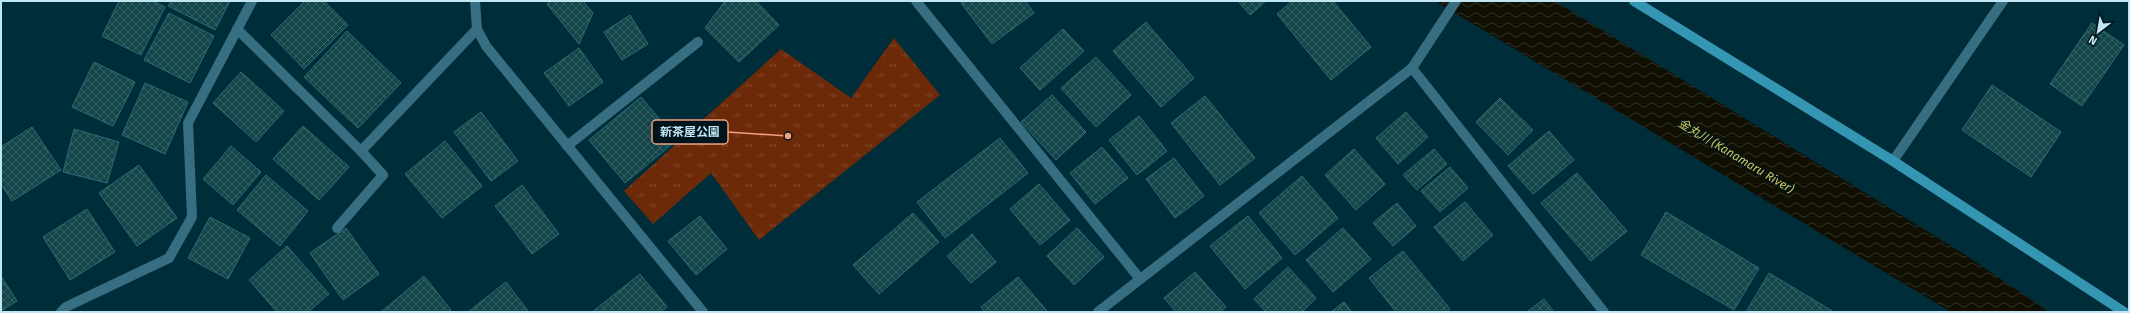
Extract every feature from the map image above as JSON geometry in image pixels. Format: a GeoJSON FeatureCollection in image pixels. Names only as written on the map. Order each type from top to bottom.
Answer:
{"type":"FeatureCollection","features":[{"type":"Feature","properties":{"kind":"street"},"geometry":{"type":"LineString","coordinates":[[61,312],[66,307],[169,258],[192,216],[188,123],[252,1]]}},
{"type":"Feature","properties":{"kind":"street"},"geometry":{"type":"LineString","coordinates":[[475,1],[477,29],[486,46],[703,312]]}},
{"type":"Feature","properties":{"kind":"street"},"geometry":{"type":"LineString","coordinates":[[916,1],[1140,279]]}},
{"type":"Feature","properties":{"kind":"street"},"geometry":{"type":"LineString","coordinates":[[1098,312],[1412,68],[1456,1]]}},
{"type":"Feature","properties":{"kind":"street"},"geometry":{"type":"LineString","coordinates":[[1634,1],[1893,161],[2124,312]]}},
{"type":"Feature","properties":{"kind":"street"},"geometry":{"type":"LineString","coordinates":[[1893,161],[2003,1]]}},
{"type":"Feature","properties":{"kind":"street"},"geometry":{"type":"LineString","coordinates":[[237,29],[361,151],[383,175],[336,228]]}},
{"type":"Feature","properties":{"kind":"street"},"geometry":{"type":"LineString","coordinates":[[361,151],[477,29]]}},
{"type":"Feature","properties":{"kind":"street"},"geometry":{"type":"LineString","coordinates":[[567,146],[698,42]]}},
{"type":"Feature","properties":{"kind":"street"},"geometry":{"type":"LineString","coordinates":[[1412,68],[1604,312]]}},
{"type":"Feature","properties":{"kind":"green space"},"geometry":{"type":"Polygon","coordinates":[[[894,38],[940,95],[759,240],[711,173],[653,224],[624,191],[781,49],[851,98],[894,38]]]}},
{"type":"Feature","properties":{"kind":"water","name":"金丸川 (Kanamaru River)"},"geometry":{"type":"Polygon","coordinates":[[[1435,1],[1555,1],[1967,256],[2049,312],[1951,312],[1435,1]]]}},
{"type":"Feature","properties":{"kind":"building"},"geometry":{"type":"Polygon","coordinates":[[[119,1],[153,1],[165,7],[141,55],[102,36],[119,1]]]}},
{"type":"Feature","properties":{"kind":"building"},"geometry":{"type":"Polygon","coordinates":[[[171,1],[230,1],[215,30],[168,6],[171,1]]]}},
{"type":"Feature","properties":{"kind":"building"},"geometry":{"type":"Polygon","coordinates":[[[305,1],[324,1],[348,25],[304,69],[271,35],[305,1]]]}},
{"type":"Feature","properties":{"kind":"building"},"geometry":{"type":"Polygon","coordinates":[[[551,1],[583,1],[593,13],[579,44],[547,4],[551,1]]]}},
{"type":"Feature","properties":{"kind":"building"},"geometry":{"type":"Polygon","coordinates":[[[725,1],[756,1],[779,25],[739,62],[705,28],[725,1]]]}},
{"type":"Feature","properties":{"kind":"building"},"geometry":{"type":"Polygon","coordinates":[[[964,1],[1025,1],[1034,13],[992,44],[961,3],[964,1]]]}},
{"type":"Feature","properties":{"kind":"building"},"geometry":{"type":"Polygon","coordinates":[[[1238,1],[1266,1],[1250,15],[1238,1]]]}},
{"type":"Feature","properties":{"kind":"building"},"geometry":{"type":"Polygon","coordinates":[[[1292,1],[1333,1],[1371,47],[1331,80],[1277,14],[1292,1]]]}},
{"type":"Feature","properties":{"kind":"building"},"geometry":{"type":"Polygon","coordinates":[[[169,13],[214,36],[190,83],[144,60],[169,13]]]}},
{"type":"Feature","properties":{"kind":"building"},"geometry":{"type":"Polygon","coordinates":[[[630,15],[648,44],[622,60],[604,32],[630,15]]]}},
{"type":"Feature","properties":{"kind":"building"},"geometry":{"type":"Polygon","coordinates":[[[1146,22],[1194,78],[1161,107],[1113,51],[1146,22]]]}},
{"type":"Feature","properties":{"kind":"building"},"geometry":{"type":"Polygon","coordinates":[[[2092,23],[2124,45],[2082,106],[2050,84],[2092,23]]]}},
{"type":"Feature","properties":{"kind":"building"},"geometry":{"type":"Polygon","coordinates":[[[1063,29],[1084,51],[1040,90],[1020,68],[1063,29]]]}},
{"type":"Feature","properties":{"kind":"building"},"geometry":{"type":"Polygon","coordinates":[[[347,31],[401,83],[358,128],[304,77],[347,31]]]}},
{"type":"Feature","properties":{"kind":"building"},"geometry":{"type":"Polygon","coordinates":[[[579,48],[603,82],[569,106],[544,73],[579,48]]]}},
{"type":"Feature","properties":{"kind":"building"},"geometry":{"type":"Polygon","coordinates":[[[1096,57],[1131,95],[1096,127],[1061,88],[1096,57]]]}},
{"type":"Feature","properties":{"kind":"building"},"geometry":{"type":"Polygon","coordinates":[[[94,62],[135,82],[113,126],[72,107],[94,62]]]}},
{"type":"Feature","properties":{"kind":"building"},"geometry":{"type":"Polygon","coordinates":[[[241,72],[284,111],[256,142],[213,103],[241,72]]]}},
{"type":"Feature","properties":{"kind":"building"},"geometry":{"type":"Polygon","coordinates":[[[145,83],[188,102],[165,154],[122,135],[145,83]]]}},
{"type":"Feature","properties":{"kind":"building"},"geometry":{"type":"Polygon","coordinates":[[[1992,85],[2061,132],[2031,177],[1962,130],[1992,85]]]}},
{"type":"Feature","properties":{"kind":"building"},"geometry":{"type":"Polygon","coordinates":[[[1052,95],[1086,132],[1056,160],[1021,122],[1052,95]]]}},
{"type":"Feature","properties":{"kind":"building"},"geometry":{"type":"Polygon","coordinates":[[[1205,96],[1255,158],[1220,185],[1171,123],[1205,96]]]}},
{"type":"Feature","properties":{"kind":"building"},"geometry":{"type":"Polygon","coordinates":[[[641,97],[677,140],[625,183],[589,140],[641,97]]]}},
{"type":"Feature","properties":{"kind":"building"},"geometry":{"type":"Polygon","coordinates":[[[1500,98],[1533,130],[1508,155],[1476,122],[1500,98]]]}},
{"type":"Feature","properties":{"kind":"building"},"geometry":{"type":"Polygon","coordinates":[[[481,112],[518,161],[491,181],[454,132],[481,112]]]}},
{"type":"Feature","properties":{"kind":"building"},"geometry":{"type":"Polygon","coordinates":[[[1406,112],[1428,137],[1398,164],[1376,138],[1406,112]]]}},
{"type":"Feature","properties":{"kind":"building"},"geometry":{"type":"Polygon","coordinates":[[[1139,116],[1167,151],[1137,175],[1109,140],[1139,116]]]}},
{"type":"Feature","properties":{"kind":"building"},"geometry":{"type":"Polygon","coordinates":[[[303,126],[349,167],[319,200],[273,159],[303,126]]]}},
{"type":"Feature","properties":{"kind":"building"},"geometry":{"type":"Polygon","coordinates":[[[32,127],[61,170],[12,201],[1,184],[1,147],[32,127]]]}},
{"type":"Feature","properties":{"kind":"building"},"geometry":{"type":"Polygon","coordinates":[[[74,129],[119,142],[107,183],[63,172],[74,129]]]}},
{"type":"Feature","properties":{"kind":"building"},"geometry":{"type":"Polygon","coordinates":[[[1549,131],[1574,160],[1533,194],[1508,166],[1549,131]]]}},
{"type":"Feature","properties":{"kind":"building"},"geometry":{"type":"Polygon","coordinates":[[[1000,138],[1028,173],[945,238],[917,202],[1000,138]]]}},
{"type":"Feature","properties":{"kind":"building"},"geometry":{"type":"Polygon","coordinates":[[[445,141],[482,186],[442,218],[405,174],[445,141]]]}},
{"type":"Feature","properties":{"kind":"building"},"geometry":{"type":"Polygon","coordinates":[[[231,146],[261,172],[233,205],[203,179],[231,146]]]}},
{"type":"Feature","properties":{"kind":"building"},"geometry":{"type":"Polygon","coordinates":[[[1102,147],[1128,178],[1095,204],[1070,173],[1102,147]]]}},
{"type":"Feature","properties":{"kind":"building"},"geometry":{"type":"Polygon","coordinates":[[[1354,149],[1385,184],[1356,210],[1325,175],[1354,149]]]}},
{"type":"Feature","properties":{"kind":"building"},"geometry":{"type":"Polygon","coordinates":[[[1434,149],[1447,164],[1417,190],[1403,175],[1434,149]]]}},
{"type":"Feature","properties":{"kind":"building"},"geometry":{"type":"Polygon","coordinates":[[[1174,158],[1204,196],[1175,218],[1146,179],[1174,158]]]}},
{"type":"Feature","properties":{"kind":"building"},"geometry":{"type":"Polygon","coordinates":[[[139,165],[177,218],[137,246],[99,193],[139,165]]]}},
{"type":"Feature","properties":{"kind":"building"},"geometry":{"type":"Polygon","coordinates":[[[1450,167],[1468,188],[1440,212],[1421,191],[1450,167]]]}},
{"type":"Feature","properties":{"kind":"building"},"geometry":{"type":"Polygon","coordinates":[[[1577,173],[1627,231],[1591,261],[1541,203],[1577,173]]]}},
{"type":"Feature","properties":{"kind":"building"},"geometry":{"type":"Polygon","coordinates":[[[266,175],[308,211],[280,246],[237,210],[266,175]]]}},
{"type":"Feature","properties":{"kind":"building"},"geometry":{"type":"Polygon","coordinates":[[[1302,176],[1338,218],[1295,255],[1259,213],[1302,176]]]}},
{"type":"Feature","properties":{"kind":"building"},"geometry":{"type":"Polygon","coordinates":[[[1039,184],[1070,220],[1040,245],[1010,209],[1039,184]]]}},
{"type":"Feature","properties":{"kind":"building"},"geometry":{"type":"Polygon","coordinates":[[[522,185],[559,234],[532,254],[495,206],[522,185]]]}},
{"type":"Feature","properties":{"kind":"building"},"geometry":{"type":"Polygon","coordinates":[[[1465,202],[1493,235],[1463,261],[1434,227],[1465,202]]]}},
{"type":"Feature","properties":{"kind":"building"},"geometry":{"type":"Polygon","coordinates":[[[1397,203],[1416,226],[1393,246],[1373,223],[1397,203]]]}},
{"type":"Feature","properties":{"kind":"building"},"geometry":{"type":"Polygon","coordinates":[[[87,209],[115,252],[70,280],[43,237],[87,209]]]}},
{"type":"Feature","properties":{"kind":"building"},"geometry":{"type":"Polygon","coordinates":[[[1666,212],[1759,268],[1734,310],[1641,255],[1666,212]]]}},
{"type":"Feature","properties":{"kind":"building"},"geometry":{"type":"Polygon","coordinates":[[[913,213],[939,242],[879,294],[853,265],[913,213]]]}},
{"type":"Feature","properties":{"kind":"building"},"geometry":{"type":"Polygon","coordinates":[[[700,216],[727,249],[696,275],[668,241],[700,216]]]}},
{"type":"Feature","properties":{"kind":"building"},"geometry":{"type":"Polygon","coordinates":[[[1248,216],[1282,258],[1245,289],[1210,246],[1248,216]]]}},
{"type":"Feature","properties":{"kind":"building"},"geometry":{"type":"Polygon","coordinates":[[[210,217],[250,238],[228,279],[188,258],[210,217]]]}},
{"type":"Feature","properties":{"kind":"building"},"geometry":{"type":"Polygon","coordinates":[[[346,228],[379,274],[343,300],[310,253],[346,228]]]}},
{"type":"Feature","properties":{"kind":"building"},"geometry":{"type":"Polygon","coordinates":[[[1077,228],[1104,257],[1074,285],[1047,256],[1077,228]]]}},
{"type":"Feature","properties":{"kind":"building"},"geometry":{"type":"Polygon","coordinates":[[[1343,228],[1371,259],[1333,292],[1306,260],[1343,228]]]}},
{"type":"Feature","properties":{"kind":"building"},"geometry":{"type":"Polygon","coordinates":[[[972,234],[996,262],[971,283],[947,256],[972,234]]]}},
{"type":"Feature","properties":{"kind":"building"},"geometry":{"type":"Polygon","coordinates":[[[287,246],[329,294],[308,312],[277,312],[249,280],[287,246]]]}},
{"type":"Feature","properties":{"kind":"building"},"geometry":{"type":"Polygon","coordinates":[[[1403,251],[1450,309],[1447,312],[1396,312],[1369,278],[1403,251]]]}},
{"type":"Feature","properties":{"kind":"building"},"geometry":{"type":"Polygon","coordinates":[[[1288,267],[1316,298],[1302,312],[1266,312],[1254,299],[1288,267]]]}},
{"type":"Feature","properties":{"kind":"building"},"geometry":{"type":"Polygon","coordinates":[[[1195,272],[1226,307],[1220,312],[1176,312],[1164,298],[1195,272]]]}},
{"type":"Feature","properties":{"kind":"building"},"geometry":{"type":"Polygon","coordinates":[[[1769,273],[1834,312],[1746,312],[1769,273]]]}},
{"type":"Feature","properties":{"kind":"building"},"geometry":{"type":"Polygon","coordinates":[[[640,274],[667,307],[661,312],[592,312],[640,274]]]}},
{"type":"Feature","properties":{"kind":"building"},"geometry":{"type":"Polygon","coordinates":[[[1,276],[17,301],[1,311],[1,276]]]}},
{"type":"Feature","properties":{"kind":"building"},"geometry":{"type":"Polygon","coordinates":[[[424,276],[451,310],[448,312],[381,312],[424,276]]]}},
{"type":"Feature","properties":{"kind":"building"},"geometry":{"type":"Polygon","coordinates":[[[1018,277],[1048,312],[985,312],[981,307],[1018,277]]]}},
{"type":"Feature","properties":{"kind":"building"},"geometry":{"type":"Polygon","coordinates":[[[506,282],[529,312],[468,312],[506,282]]]}},
{"type":"Feature","properties":{"kind":"building"},"geometry":{"type":"Polygon","coordinates":[[[1544,299],[1554,312],[1527,312],[1544,299]]]}},
{"type":"Feature","properties":{"kind":"building"},"geometry":{"type":"Polygon","coordinates":[[[1344,302],[1352,312],[1331,312],[1344,302]]]}},
{"type":"Feature","properties":{"kind":"place","name":"新茶屋公園"},"geometry":{"type":"Point","coordinates":[788,136]}}]}
